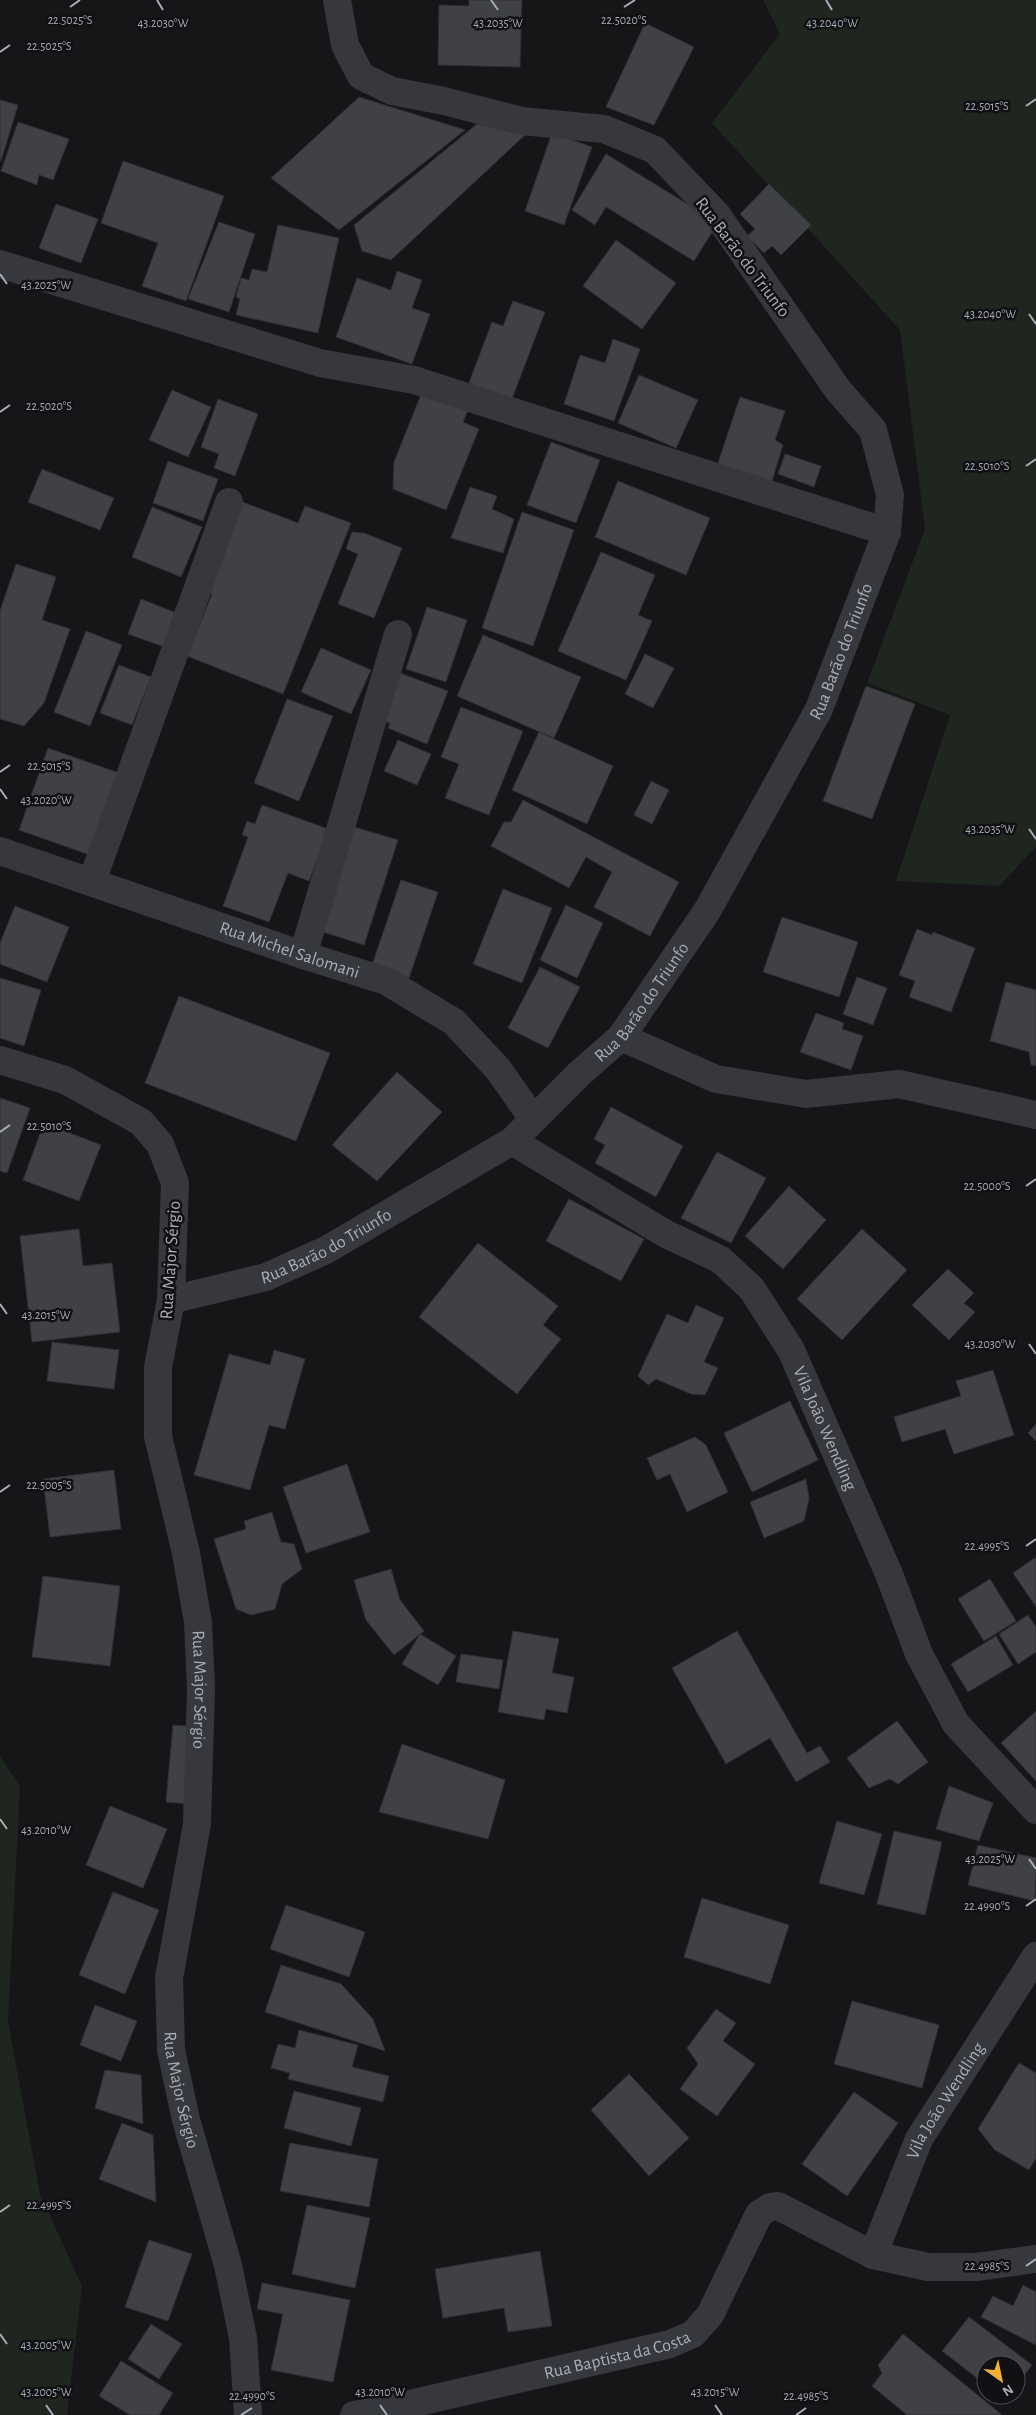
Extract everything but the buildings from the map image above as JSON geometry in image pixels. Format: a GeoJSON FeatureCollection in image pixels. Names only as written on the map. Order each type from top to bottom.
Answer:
{"type":"FeatureCollection","features":[{"type":"Feature","properties":{"kind":"street","name":"Rua Barão do Triunfo"},"geometry":{"type":"LineString","coordinates":[[171,1300],[266,1277],[326,1250],[512,1141],[533,1119],[621,1038],[706,911],[819,709],[887,532],[890,495],[873,430],[838,390],[717,216],[655,150],[604,129],[522,121],[392,90],[361,76],[345,45],[337,0]]}},
{"type":"Feature","properties":{"kind":"street"},"geometry":{"type":"LineString","coordinates":[[0,264],[320,363],[414,380],[887,532]]}},
{"type":"Feature","properties":{"kind":"street"},"geometry":{"type":"LineString","coordinates":[[92,881],[229,502]]}},
{"type":"Feature","properties":{"kind":"street"},"geometry":{"type":"LineString","coordinates":[[303,955],[398,634]]}},
{"type":"Feature","properties":{"kind":"street","name":"Rua Michel Salomani"},"geometry":{"type":"LineString","coordinates":[[0,851],[303,955],[386,981],[454,1022],[498,1069],[533,1119]]}},
{"type":"Feature","properties":{"kind":"street"},"geometry":{"type":"LineString","coordinates":[[621,1038],[716,1079],[806,1094],[899,1084],[1036,1115]]}},
{"type":"Feature","properties":{"kind":"street","name":"Rua Major Sérgio"},"geometry":{"type":"LineString","coordinates":[[0,1060],[65,1080],[141,1122],[160,1144],[175,1183],[171,1300],[158,1368],[158,1436],[186,1553],[198,1622],[201,1688],[197,1824],[169,1978],[171,2050],[186,2120],[228,2265],[243,2338],[248,2415]]}},
{"type":"Feature","properties":{"kind":"street","name":"Vila João Wendling"},"geometry":{"type":"LineString","coordinates":[[512,1141],[666,1234],[721,1260],[752,1289],[790,1350],[889,1574],[919,1654],[956,1724],[1036,1810]]}},
{"type":"Feature","properties":{"kind":"street","name":"Vila João Wendling"},"geometry":{"type":"LineString","coordinates":[[873,2255],[919,2138],[1036,1956]]}},
{"type":"Feature","properties":{"kind":"street","name":"Rua Baptista da Costa"},"geometry":{"type":"LineString","coordinates":[[354,2415],[406,2405],[670,2344],[693,2334],[710,2315],[759,2214],[770,2207],[778,2206],[873,2255],[928,2267],[976,2267],[1036,2259]]}},
{"type":"Feature","properties":{"kind":"shaded area"},"geometry":{"type":"Polygon","coordinates":[[[763,0],[1036,0],[1036,847],[999,886],[896,881],[950,715],[867,683],[925,529],[900,330],[712,123],[780,34],[763,0]]]}},
{"type":"Feature","properties":{"kind":"shaded area"},"geometry":{"type":"Polygon","coordinates":[[[0,1756],[20,1787],[8,2022],[40,2194],[82,2286],[67,2415],[0,2415],[0,1756]]]}}]}
